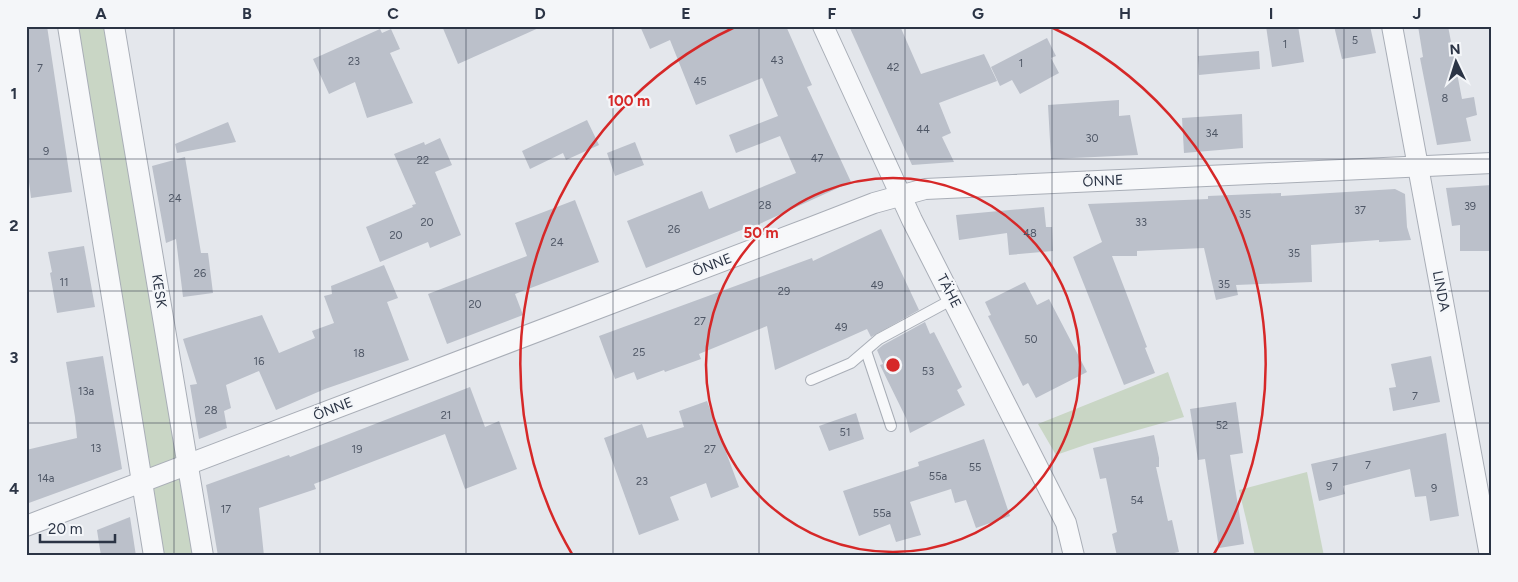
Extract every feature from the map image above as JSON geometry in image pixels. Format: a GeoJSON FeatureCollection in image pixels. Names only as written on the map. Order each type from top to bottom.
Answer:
{"type":"FeatureCollection","features":[{"type":"Feature","properties":{"kind":"street"},"geometry":{"type":"LineString","coordinates":[[68,26],[154,556]]}},
{"type":"Feature","properties":{"kind":"street","name":"KESK"},"geometry":{"type":"LineString","coordinates":[[114,26],[203,556]]}},
{"type":"Feature","properties":{"kind":"street","name":"TÄHE"},"geometry":{"type":"LineString","coordinates":[[823,26],[902,195],[1066,523],[1074,556]]}},
{"type":"Feature","properties":{"kind":"street","name":"LINDA"},"geometry":{"type":"LineString","coordinates":[[1392,26],[1490,556]]}},
{"type":"Feature","properties":{"kind":"street","name":"ÕNNE"},"geometry":{"type":"LineString","coordinates":[[26,526],[812,226],[874,204],[925,189],[1492,163]]}},
{"type":"Feature","properties":{"kind":"lane"},"geometry":{"type":"LineString","coordinates":[[811,380],[851,363],[879,339],[953,299]]}},
{"type":"Feature","properties":{"kind":"lane"},"geometry":{"type":"LineString","coordinates":[[866,351],[891,426]]}},
{"type":"Feature","properties":{"kind":"green space"},"geometry":{"type":"Polygon","coordinates":[[[68,26],[114,26],[203,556],[154,556],[68,26]]]}},
{"type":"Feature","properties":{"kind":"green space"},"geometry":{"type":"Polygon","coordinates":[[[1168,372],[1184,417],[1056,455],[1038,424],[1168,372]]]}},
{"type":"Feature","properties":{"kind":"green space"},"geometry":{"type":"Polygon","coordinates":[[[1307,472],[1324,556],[1255,556],[1239,490],[1307,472]]]}},
{"type":"Feature","properties":{"kind":"building"},"geometry":{"type":"Polygon","coordinates":[[[26,26],[47,26],[72,192],[31,198],[28,174],[26,174],[26,26]]]}},
{"type":"Feature","properties":{"kind":"building"},"geometry":{"type":"Polygon","coordinates":[[[442,26],[543,26],[458,64],[442,26]]]}},
{"type":"Feature","properties":{"kind":"building"},"geometry":{"type":"Polygon","coordinates":[[[640,26],[786,26],[812,85],[807,87],[851,182],[755,226],[646,268],[627,221],[702,191],[709,209],[796,173],[780,136],[736,153],[729,135],[778,116],[762,78],[696,105],[670,40],[650,49],[640,26]]]}},
{"type":"Feature","properties":{"kind":"building"},"geometry":{"type":"Polygon","coordinates":[[[849,26],[900,26],[921,74],[984,54],[997,81],[939,103],[951,133],[942,137],[954,162],[912,165],[849,26]]]}},
{"type":"Feature","properties":{"kind":"building"},"geometry":{"type":"Polygon","coordinates":[[[1266,26],[1298,26],[1304,62],[1272,67],[1266,26]]]}},
{"type":"Feature","properties":{"kind":"building"},"geometry":{"type":"Polygon","coordinates":[[[1334,26],[1370,26],[1376,53],[1342,59],[1334,26]]]}},
{"type":"Feature","properties":{"kind":"building"},"geometry":{"type":"Polygon","coordinates":[[[1418,26],[1448,26],[1462,99],[1474,97],[1477,115],[1466,118],[1471,141],[1437,145],[1420,58],[1423,57],[1418,26]]]}},
{"type":"Feature","properties":{"kind":"building"},"geometry":{"type":"Polygon","coordinates":[[[380,29],[382,33],[391,29],[400,49],[390,53],[413,103],[367,118],[355,82],[329,94],[313,59],[380,29]]]}},
{"type":"Feature","properties":{"kind":"building"},"geometry":{"type":"Polygon","coordinates":[[[1047,38],[1056,56],[1051,58],[1059,73],[1020,94],[1012,80],[1000,86],[991,67],[1047,38]]]}},
{"type":"Feature","properties":{"kind":"building"},"geometry":{"type":"Polygon","coordinates":[[[1259,51],[1260,69],[1199,75],[1198,56],[1259,51]]]}},
{"type":"Feature","properties":{"kind":"building"},"geometry":{"type":"Polygon","coordinates":[[[1119,100],[1119,116],[1130,115],[1138,155],[1051,159],[1048,105],[1119,100]]]}},
{"type":"Feature","properties":{"kind":"building"},"geometry":{"type":"Polygon","coordinates":[[[1242,114],[1243,148],[1184,153],[1182,118],[1242,114]]]}},
{"type":"Feature","properties":{"kind":"building"},"geometry":{"type":"Polygon","coordinates":[[[587,120],[599,145],[566,160],[563,153],[530,169],[522,151],[587,120]]]}},
{"type":"Feature","properties":{"kind":"building"},"geometry":{"type":"Polygon","coordinates":[[[228,122],[236,142],[177,153],[175,144],[228,122]]]}},
{"type":"Feature","properties":{"kind":"building"},"geometry":{"type":"Polygon","coordinates":[[[440,138],[452,165],[435,172],[461,235],[430,248],[428,242],[380,262],[366,227],[416,204],[394,154],[424,142],[425,145],[440,138]]]}},
{"type":"Feature","properties":{"kind":"building"},"geometry":{"type":"Polygon","coordinates":[[[635,142],[644,165],[615,176],[607,153],[635,142]]]}},
{"type":"Feature","properties":{"kind":"building"},"geometry":{"type":"Polygon","coordinates":[[[185,157],[201,253],[208,253],[213,293],[183,297],[176,239],[166,243],[152,166],[185,157]]]}},
{"type":"Feature","properties":{"kind":"building"},"geometry":{"type":"Polygon","coordinates":[[[1492,185],[1492,251],[1460,251],[1460,225],[1452,226],[1446,188],[1492,185]]]}},
{"type":"Feature","properties":{"kind":"building"},"geometry":{"type":"Polygon","coordinates":[[[1395,189],[1405,194],[1407,227],[1411,240],[1379,242],[1379,240],[1311,245],[1312,282],[1236,285],[1238,295],[1216,300],[1204,248],[1137,251],[1137,256],[1112,256],[1155,373],[1124,385],[1073,257],[1102,242],[1088,204],[1208,199],[1208,196],[1281,193],[1281,196],[1395,189]]]}},
{"type":"Feature","properties":{"kind":"building"},"geometry":{"type":"Polygon","coordinates":[[[575,200],[599,262],[515,294],[523,315],[447,344],[428,294],[527,256],[515,223],[575,200]]]}},
{"type":"Feature","properties":{"kind":"building"},"geometry":{"type":"Polygon","coordinates":[[[1044,207],[1046,227],[1052,227],[1053,251],[1009,255],[1007,233],[959,240],[956,215],[1044,207]]]}},
{"type":"Feature","properties":{"kind":"building"},"geometry":{"type":"Polygon","coordinates":[[[881,229],[919,310],[871,337],[867,329],[775,370],[767,326],[699,354],[701,359],[665,372],[664,370],[637,380],[634,372],[615,379],[599,336],[812,258],[813,261],[881,229]]]}},
{"type":"Feature","properties":{"kind":"building"},"geometry":{"type":"Polygon","coordinates":[[[84,246],[95,307],[57,313],[48,252],[84,246]]]}},
{"type":"Feature","properties":{"kind":"building"},"geometry":{"type":"Polygon","coordinates":[[[384,265],[398,298],[387,302],[409,360],[325,389],[276,410],[259,371],[226,385],[231,408],[224,411],[227,428],[199,439],[190,385],[197,384],[183,339],[262,315],[279,353],[315,338],[312,331],[334,323],[324,296],[332,294],[331,286],[384,265]]]}},
{"type":"Feature","properties":{"kind":"building"},"geometry":{"type":"Polygon","coordinates":[[[1025,282],[1037,305],[1049,299],[1087,372],[1036,398],[1028,383],[1023,386],[988,316],[991,315],[985,302],[1025,282]]]}},
{"type":"Feature","properties":{"kind":"building"},"geometry":{"type":"Polygon","coordinates":[[[925,322],[930,334],[934,332],[962,387],[957,390],[965,405],[910,433],[906,418],[880,365],[883,364],[877,350],[925,322]]]}},
{"type":"Feature","properties":{"kind":"building"},"geometry":{"type":"Polygon","coordinates":[[[103,356],[122,469],[26,504],[26,450],[77,438],[66,362],[103,356]]]}},
{"type":"Feature","properties":{"kind":"building"},"geometry":{"type":"Polygon","coordinates":[[[1431,356],[1440,402],[1393,411],[1389,388],[1396,387],[1391,364],[1431,356]]]}},
{"type":"Feature","properties":{"kind":"building"},"geometry":{"type":"Polygon","coordinates":[[[470,387],[485,427],[499,421],[517,469],[465,489],[445,434],[314,484],[316,489],[259,508],[264,556],[218,556],[206,485],[289,455],[290,457],[470,387]]]}},
{"type":"Feature","properties":{"kind":"building"},"geometry":{"type":"Polygon","coordinates":[[[707,401],[739,487],[711,498],[706,483],[670,497],[679,520],[639,535],[604,438],[642,424],[647,438],[684,427],[679,411],[707,401]]]}},
{"type":"Feature","properties":{"kind":"building"},"geometry":{"type":"Polygon","coordinates":[[[1236,402],[1243,453],[1230,455],[1244,544],[1219,548],[1205,459],[1198,460],[1190,409],[1236,402]]]}},
{"type":"Feature","properties":{"kind":"building"},"geometry":{"type":"Polygon","coordinates":[[[856,413],[864,439],[829,451],[819,426],[856,413]]]}},
{"type":"Feature","properties":{"kind":"building"},"geometry":{"type":"Polygon","coordinates":[[[1446,433],[1459,516],[1430,521],[1426,496],[1415,497],[1410,469],[1343,486],[1345,494],[1319,501],[1311,464],[1446,433]]]}},
{"type":"Feature","properties":{"kind":"building"},"geometry":{"type":"Polygon","coordinates":[[[1154,435],[1159,458],[1159,467],[1156,467],[1168,521],[1172,520],[1179,552],[1160,556],[1117,556],[1112,534],[1117,532],[1106,478],[1100,479],[1093,448],[1154,435]]]}},
{"type":"Feature","properties":{"kind":"building"},"geometry":{"type":"Polygon","coordinates":[[[984,439],[1010,516],[976,528],[966,500],[955,503],[951,489],[910,502],[921,535],[896,542],[890,524],[859,536],[843,491],[919,466],[918,462],[984,439]]]}},
{"type":"Feature","properties":{"kind":"building"},"geometry":{"type":"Polygon","coordinates":[[[130,517],[136,556],[101,556],[97,530],[130,517]]]}}]}
